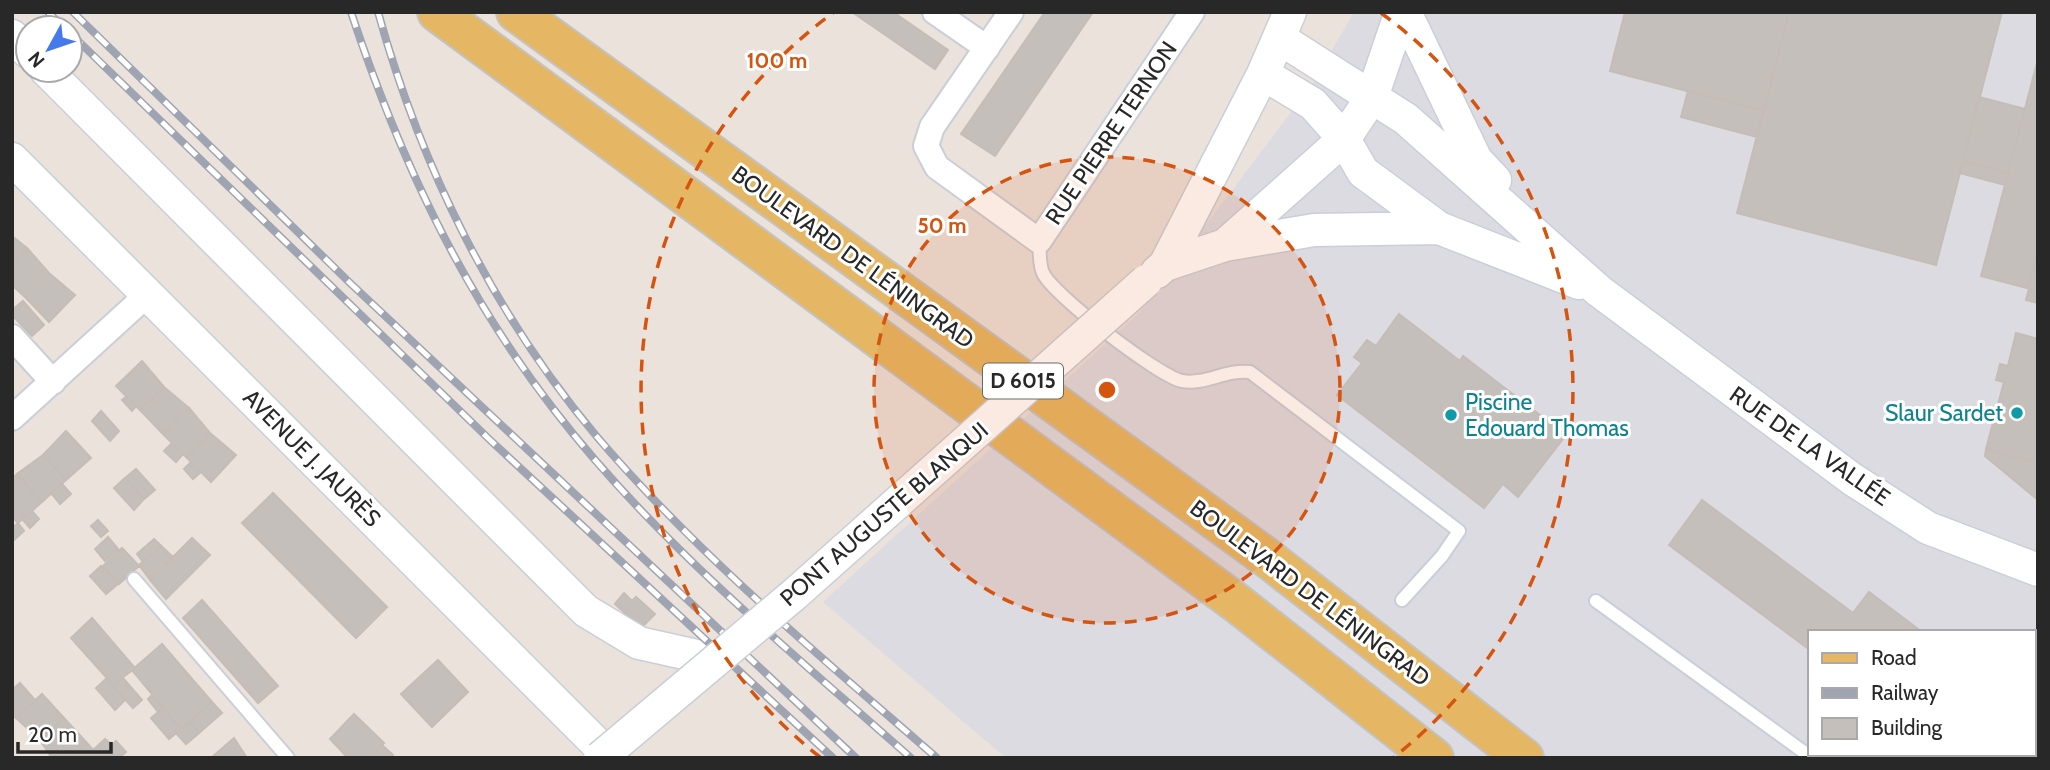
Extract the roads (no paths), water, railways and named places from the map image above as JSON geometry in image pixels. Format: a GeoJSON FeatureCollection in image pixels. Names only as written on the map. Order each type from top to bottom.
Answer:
{"type":"FeatureCollection","features":[{"type":"Feature","properties":{"kind":"main road","name":"D 6015"},"geometry":{"type":"LineString","coordinates":[[437,12],[1238,604],[1434,758]]}},
{"type":"Feature","properties":{"kind":"main road","name":"BOULEVARD DE LÉNINGRAD"},"geometry":{"type":"LineString","coordinates":[[516,12],[1266,557],[1524,758]]}},
{"type":"Feature","properties":{"kind":"street"},"geometry":{"type":"LineString","coordinates":[[935,12],[987,48]]}},
{"type":"Feature","properties":{"kind":"street","name":"RUE PIERRE TERNON"},"geometry":{"type":"LineString","coordinates":[[1011,12],[932,127],[926,146],[937,167],[1039,242],[1192,12]]}},
{"type":"Feature","properties":{"kind":"street"},"geometry":{"type":"LineString","coordinates":[[1403,12],[1476,160],[1599,291]]}},
{"type":"Feature","properties":{"kind":"street","name":"PONT AUGUSTE BLANQUI"},"geometry":{"type":"LineString","coordinates":[[600,758],[796,593],[1156,273],[1225,245],[1344,139],[1372,97],[1403,12]]}},
{"type":"Feature","properties":{"kind":"street"},"geometry":{"type":"LineString","coordinates":[[1284,25],[1372,97],[1406,119],[1599,291]]}},
{"type":"Feature","properties":{"kind":"street","name":"PONT AUGUSTE BLANQUI"},"geometry":{"type":"LineString","coordinates":[[1156,273],[1263,74],[1284,25]]}},
{"type":"Feature","properties":{"kind":"street"},"geometry":{"type":"LineString","coordinates":[[1263,74],[1313,104],[1344,139],[1363,172],[1439,229],[1599,291]]}},
{"type":"Feature","properties":{"kind":"street"},"geometry":{"type":"LineString","coordinates":[[60,84],[586,611],[639,643],[715,660]]}},
{"type":"Feature","properties":{"kind":"street","name":"AVENUE J. JAURÈS"},"geometry":{"type":"LineString","coordinates":[[12,159],[611,758]]}},
{"type":"Feature","properties":{"kind":"street"},"geometry":{"type":"LineString","coordinates":[[1225,245],[1314,230],[1439,229]]}},
{"type":"Feature","properties":{"kind":"street","name":"RUE DE LA VALLÉE"},"geometry":{"type":"LineString","coordinates":[[1599,291],[1842,472],[1895,507],[1938,532],[2038,570]]}},
{"type":"Feature","properties":{"kind":"street"},"geometry":{"type":"LineString","coordinates":[[12,418],[148,294]]}},
{"type":"Feature","properties":{"kind":"street"},"geometry":{"type":"LineString","coordinates":[[12,337],[53,382]]}},
{"type":"Feature","properties":{"kind":"lane"},"geometry":{"type":"LineString","coordinates":[[1039,242],[1042,272],[1056,293],[1157,370],[1182,381],[1210,379],[1227,371],[1250,372],[1459,531],[1442,556],[1402,600]]}},
{"type":"Feature","properties":{"kind":"lane"},"geometry":{"type":"LineString","coordinates":[[134,579],[288,758]]}},
{"type":"Feature","properties":{"kind":"lane"},"geometry":{"type":"LineString","coordinates":[[1596,601],[1808,755]]}},
{"type":"Feature","properties":{"kind":"railway"},"geometry":{"type":"LineString","coordinates":[[73,12],[349,282],[856,758]]}},
{"type":"Feature","properties":{"kind":"railway"},"geometry":{"type":"LineString","coordinates":[[351,12],[390,119],[436,220],[490,318],[555,411],[594,459],[679,549],[770,634],[911,758]]}},
{"type":"Feature","properties":{"kind":"railway"},"geometry":{"type":"LineString","coordinates":[[378,12],[416,127],[465,237],[494,290],[560,391],[636,481],[718,564],[937,758]]}},
{"type":"Feature","properties":{"kind":"railway"},"geometry":{"type":"LineString","coordinates":[[84,47],[490,440],[833,758]]}},
{"type":"Feature","properties":{"kind":"place","name":"Slaur Sardet"},"geometry":{"type":"Point","coordinates":[2017,413]}},
{"type":"Feature","properties":{"kind":"place","name":"Piscine Edouard Thomas"},"geometry":{"type":"Point","coordinates":[1451,415]}}]}
